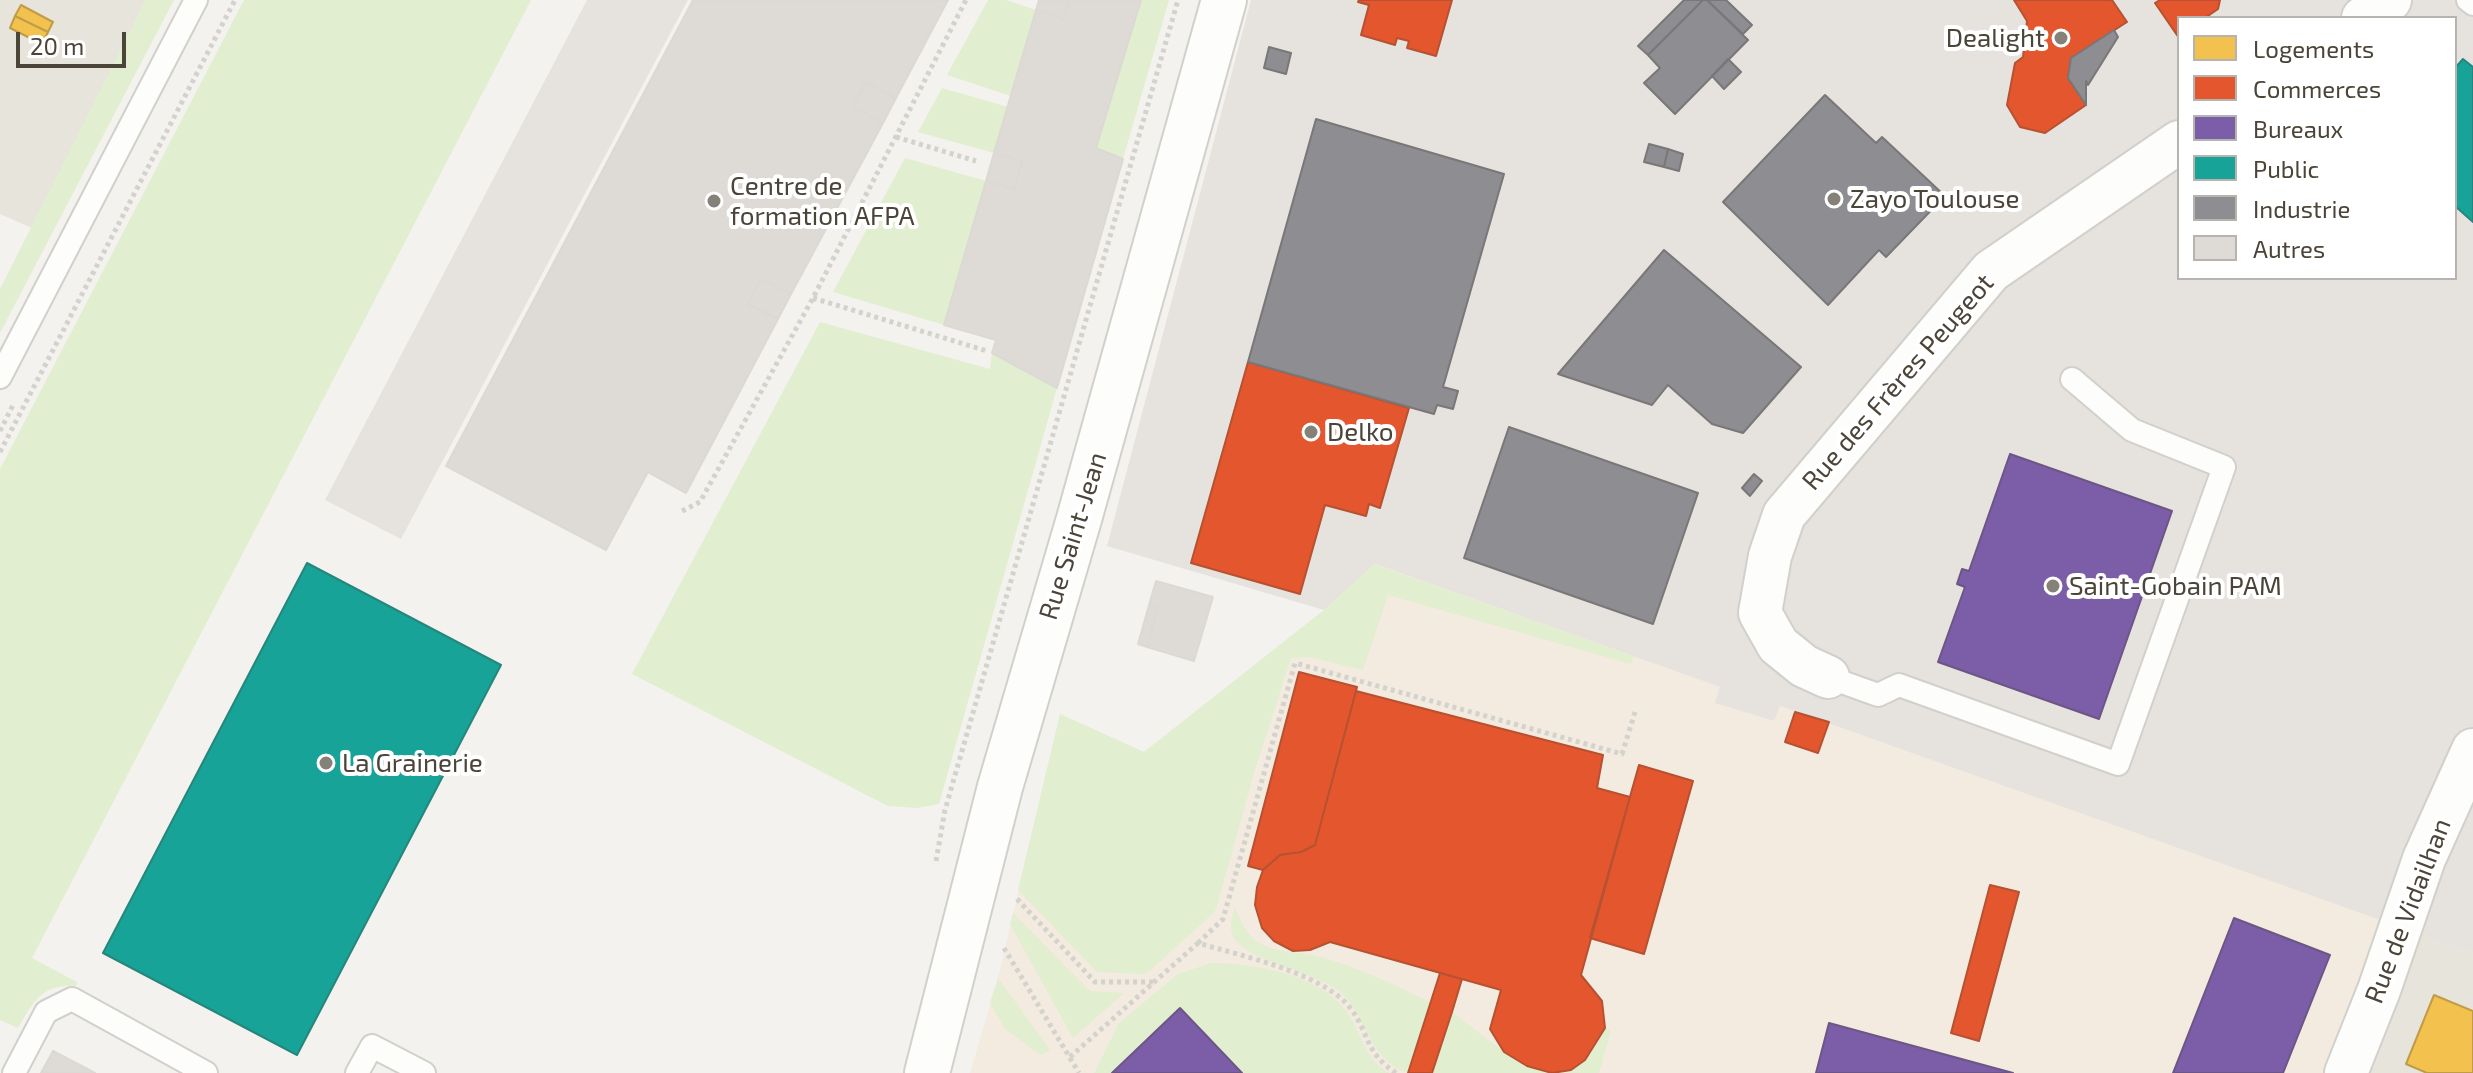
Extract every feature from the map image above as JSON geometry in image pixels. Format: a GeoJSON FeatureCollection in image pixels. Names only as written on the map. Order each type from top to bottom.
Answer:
{"type":"FeatureCollection","features":[{"type":"Feature","properties":{"kind":"street","name":"Rue Saint-Jean"},"geometry":{"type":"LineString","coordinates":[[927,1073],[1000,787],[1088,490],[1224,0]]}},
{"type":"Feature","properties":{"kind":"street"},"geometry":{"type":"LineString","coordinates":[[2366,16],[2390,0]]}},
{"type":"Feature","properties":{"kind":"street","name":"Rue des Frères Peugeot"},"geometry":{"type":"LineString","coordinates":[[1828,677],[1804,666],[1778,645],[1760,613],[1770,556],[1784,515],[1991,271],[2177,143]]}},
{"type":"Feature","properties":{"kind":"street","name":"Rue de Vidailhan"},"geometry":{"type":"LineString","coordinates":[[2346,1073],[2379,990],[2424,859],[2473,750]]}},
{"type":"Feature","properties":{"kind":"lane"},"geometry":{"type":"LineString","coordinates":[[0,377],[196,0]]}},
{"type":"Feature","properties":{"kind":"lane"},"geometry":{"type":"LineString","coordinates":[[2468,0],[2473,4]]}},
{"type":"Feature","properties":{"kind":"lane"},"geometry":{"type":"LineString","coordinates":[[1828,677],[1878,695],[1899,685],[2118,764],[2224,467],[2132,430],[2072,379]]}},
{"type":"Feature","properties":{"kind":"lane"},"geometry":{"type":"LineString","coordinates":[[14,1073],[46,1012],[72,999],[206,1073]]}},
{"type":"Feature","properties":{"kind":"lane"},"geometry":{"type":"LineString","coordinates":[[357,1073],[372,1046],[424,1073]]}},
{"type":"Feature","properties":{"kind":"path"},"geometry":{"type":"LineString","coordinates":[[0,452],[235,0]]}},
{"type":"Feature","properties":{"kind":"path"},"geometry":{"type":"LineString","coordinates":[[682,511],[700,502],[813,298],[966,0]]}},
{"type":"Feature","properties":{"kind":"path","name":"Rue Saint-Jean"},"geometry":{"type":"LineString","coordinates":[[936,875],[937,846],[945,810],[1178,0]]}},
{"type":"Feature","properties":{"kind":"path"},"geometry":{"type":"LineString","coordinates":[[896,137],[976,161]]}},
{"type":"Feature","properties":{"kind":"path"},"geometry":{"type":"LineString","coordinates":[[813,298],[987,351]]}},
{"type":"Feature","properties":{"kind":"path"},"geometry":{"type":"LineString","coordinates":[[1070,1057],[1223,919],[1295,663],[1622,754],[1635,712]]}},
{"type":"Feature","properties":{"kind":"path"},"geometry":{"type":"LineString","coordinates":[[1017,899],[1095,982],[1154,982]]}},
{"type":"Feature","properties":{"kind":"path"},"geometry":{"type":"LineString","coordinates":[[1198,943],[1318,982],[1350,1008],[1375,1057],[1396,1073]]}},
{"type":"Feature","properties":{"kind":"path"},"geometry":{"type":"LineString","coordinates":[[1004,948],[1079,1073]]}},
{"type":"Feature","properties":{"kind":"shaded area"},"geometry":{"type":"Polygon","coordinates":[[[0,0],[146,0],[32,228],[0,214],[0,0]]]}},
{"type":"Feature","properties":{"kind":"shaded area"},"geometry":{"type":"Polygon","coordinates":[[[587,0],[688,0],[401,539],[325,500],[587,0]]]}},
{"type":"Feature","properties":{"kind":"shaded area"},"geometry":{"type":"Polygon","coordinates":[[[1251,0],[2473,0],[2473,953],[1780,706],[1774,721],[1715,703],[1720,687],[1375,564],[1324,610],[1107,546],[1251,0]]]}},
{"type":"Feature","properties":{"kind":"shaded area"},"geometry":{"type":"Polygon","coordinates":[[[1374,564],[1721,687],[1716,703],[1774,721],[1779,706],[2415,931],[2359,1073],[970,1073],[998,978],[1060,714],[1144,752],[1324,610],[1374,564]]]}},
{"type":"Feature","properties":{"kind":"shaded area"},"geometry":{"type":"Polygon","coordinates":[[[2415,931],[2473,953],[2473,1073],[2359,1073],[2415,931]]]}},
{"type":"Feature","properties":{"kind":"green space"},"geometry":{"type":"Polygon","coordinates":[[[146,0],[174,0],[0,333],[0,289],[146,0]]]}},
{"type":"Feature","properties":{"kind":"green space"},"geometry":{"type":"Polygon","coordinates":[[[244,0],[531,0],[32,958],[77,982],[76,986],[55,988],[40,996],[18,1028],[0,1020],[0,469],[244,0]]]}},
{"type":"Feature","properties":{"kind":"green space"},"geometry":{"type":"Polygon","coordinates":[[[988,0],[1006,0],[1036,10],[1011,96],[947,75],[988,0]]]}},
{"type":"Feature","properties":{"kind":"green space"},"geometry":{"type":"Polygon","coordinates":[[[1141,0],[1169,0],[1123,159],[1096,148],[1141,0]]]}},
{"type":"Feature","properties":{"kind":"green space"},"geometry":{"type":"Polygon","coordinates":[[[942,88],[1008,107],[994,153],[918,132],[942,88]]]}},
{"type":"Feature","properties":{"kind":"green space"},"geometry":{"type":"Polygon","coordinates":[[[905,158],[986,181],[944,325],[833,292],[905,158]]]}},
{"type":"Feature","properties":{"kind":"green space"},"geometry":{"type":"Polygon","coordinates":[[[820,322],[990,369],[992,353],[1057,388],[939,804],[917,808],[888,806],[632,674],[820,322]]]}},
{"type":"Feature","properties":{"kind":"green space"},"geometry":{"type":"Polygon","coordinates":[[[1374,564],[1633,656],[1631,664],[1388,595],[1363,670],[1309,657],[1291,658],[1254,773],[1216,909],[1146,974],[1097,972],[1018,890],[1060,714],[1144,752],[1324,610],[1374,564]]]}},
{"type":"Feature","properties":{"kind":"green space"},"geometry":{"type":"Polygon","coordinates":[[[1235,908],[1248,933],[1262,945],[1336,962],[1377,977],[1431,1003],[1408,1073],[1383,1057],[1345,996],[1333,987],[1264,959],[1240,945],[1231,931],[1235,908]]]}},
{"type":"Feature","properties":{"kind":"green space"},"geometry":{"type":"Polygon","coordinates":[[[1013,913],[1090,991],[1124,993],[1073,1038],[1010,924],[1013,913]]]}},
{"type":"Feature","properties":{"kind":"green space"},"geometry":{"type":"Polygon","coordinates":[[[1211,963],[1266,969],[1304,980],[1321,989],[1336,999],[1347,1012],[1374,1061],[1389,1073],[1242,1073],[1180,1008],[1112,1073],[1094,1073],[1119,1023],[1178,974],[1211,963]]]}},
{"type":"Feature","properties":{"kind":"green space"},"geometry":{"type":"Polygon","coordinates":[[[998,978],[1050,1050],[1041,1055],[1005,1029],[990,1003],[998,978]]]}},
{"type":"Feature","properties":{"kind":"green space"},"geometry":{"type":"Polygon","coordinates":[[[1452,1012],[1511,1055],[1552,1073],[1432,1073],[1452,1012]]]}},
{"type":"Feature","properties":{"kind":"green space"},"geometry":{"type":"Polygon","coordinates":[[[1605,1028],[1611,1030],[1599,1073],[1552,1073],[1571,1067],[1585,1058],[1605,1028]]]}},
{"type":"Feature","properties":{"kind":"building: Logements"},"geometry":{"type":"Polygon","coordinates":[[[21,5],[53,22],[48,32],[15,16],[21,5]]]}},
{"type":"Feature","properties":{"kind":"building: Logements"},"geometry":{"type":"Polygon","coordinates":[[[15,16],[48,32],[42,44],[10,28],[15,16]]]}},
{"type":"Feature","properties":{"kind":"building: Logements"},"geometry":{"type":"Polygon","coordinates":[[[2434,995],[2473,1011],[2473,1073],[2427,1073],[2406,1064],[2434,995]]]}},
{"type":"Feature","properties":{"kind":"building: Commerces"},"geometry":{"type":"Polygon","coordinates":[[[1359,0],[1452,0],[1436,56],[1407,48],[1409,41],[1397,38],[1395,45],[1361,35],[1369,5],[1359,0]]]}},
{"type":"Feature","properties":{"kind":"building: Commerces"},"geometry":{"type":"Polygon","coordinates":[[[2014,0],[2112,0],[2127,22],[2071,58],[2068,78],[2086,105],[2045,133],[2020,127],[2007,105],[2015,63],[2023,57],[2027,21],[2014,0]]]}},
{"type":"Feature","properties":{"kind":"building: Commerces"},"geometry":{"type":"Polygon","coordinates":[[[2160,0],[2220,0],[2218,9],[2208,16],[2177,16],[2177,35],[2155,3],[2160,0]]]}},
{"type":"Feature","properties":{"kind":"building: Commerces"},"geometry":{"type":"Polygon","coordinates":[[[1248,362],[1409,408],[1380,508],[1369,504],[1366,516],[1325,505],[1300,594],[1191,563],[1248,362]]]}},
{"type":"Feature","properties":{"kind":"building: Commerces"},"geometry":{"type":"Polygon","coordinates":[[[1299,672],[1357,687],[1315,845],[1301,852],[1280,855],[1263,870],[1248,866],[1299,672]]]}},
{"type":"Feature","properties":{"kind":"building: Commerces"},"geometry":{"type":"Polygon","coordinates":[[[1356,691],[1603,755],[1597,788],[1630,797],[1581,975],[1602,1001],[1605,1028],[1585,1060],[1571,1070],[1552,1073],[1527,1066],[1504,1052],[1490,1029],[1501,990],[1330,942],[1310,950],[1293,951],[1274,941],[1262,928],[1255,905],[1263,870],[1280,855],[1301,852],[1315,845],[1356,691]]]}},
{"type":"Feature","properties":{"kind":"building: Commerces"},"geometry":{"type":"Polygon","coordinates":[[[1795,712],[1829,722],[1818,753],[1785,742],[1795,712]]]}},
{"type":"Feature","properties":{"kind":"building: Commerces"},"geometry":{"type":"Polygon","coordinates":[[[1639,765],[1693,781],[1644,954],[1590,938],[1639,765]]]}},
{"type":"Feature","properties":{"kind":"building: Commerces"},"geometry":{"type":"Polygon","coordinates":[[[1990,885],[2019,892],[1979,1041],[1951,1033],[1990,885]]]}},
{"type":"Feature","properties":{"kind":"building: Commerces"},"geometry":{"type":"Polygon","coordinates":[[[1440,973],[1462,979],[1452,1012],[1432,1073],[1408,1073],[1440,973]]]}},
{"type":"Feature","properties":{"kind":"building: Bureaux","name":"Saint-Gobain PAM"},"geometry":{"type":"Polygon","coordinates":[[[2010,454],[2172,511],[2099,719],[1938,662],[1965,587],[1957,584],[1962,569],[1969,571],[2010,454]]]}},
{"type":"Feature","properties":{"kind":"building: Bureaux"},"geometry":{"type":"Polygon","coordinates":[[[2234,918],[2330,955],[2283,1073],[2173,1073],[2234,918]]]}},
{"type":"Feature","properties":{"kind":"building: Bureaux"},"geometry":{"type":"Polygon","coordinates":[[[1180,1008],[1242,1073],[1112,1073],[1180,1008]]]}},
{"type":"Feature","properties":{"kind":"building: Bureaux"},"geometry":{"type":"Polygon","coordinates":[[[1829,1023],[2013,1073],[1816,1073],[1829,1023]]]}},
{"type":"Feature","properties":{"kind":"building: Public"},"geometry":{"type":"Polygon","coordinates":[[[2463,59],[2473,67],[2473,222],[2457,208],[2457,66],[2463,59]]]}},
{"type":"Feature","properties":{"kind":"building: Public","name":"La Grainerie"},"geometry":{"type":"Polygon","coordinates":[[[307,563],[501,665],[297,1055],[103,953],[307,563]]]}},
{"type":"Feature","properties":{"kind":"building: Industrie"},"geometry":{"type":"Polygon","coordinates":[[[1684,0],[1703,0],[1648,55],[1638,46],[1684,0]]]}},
{"type":"Feature","properties":{"kind":"building: Industrie"},"geometry":{"type":"Polygon","coordinates":[[[1703,0],[1707,0],[1748,40],[1675,114],[1644,83],[1660,68],[1648,55],[1703,0]]]}},
{"type":"Feature","properties":{"kind":"building: Industrie"},"geometry":{"type":"Polygon","coordinates":[[[1707,0],[1726,0],[1752,25],[1743,34],[1707,0]]]}},
{"type":"Feature","properties":{"kind":"building: Industrie"},"geometry":{"type":"Polygon","coordinates":[[[2114,30],[2118,37],[2088,85],[2086,81],[2086,105],[2068,78],[2071,58],[2114,30]]]}},
{"type":"Feature","properties":{"kind":"building: Industrie"},"geometry":{"type":"Polygon","coordinates":[[[1269,47],[1291,53],[1286,74],[1264,68],[1269,47]]]}},
{"type":"Feature","properties":{"kind":"building: Industrie"},"geometry":{"type":"Polygon","coordinates":[[[1728,59],[1741,72],[1724,89],[1712,76],[1728,59]]]}},
{"type":"Feature","properties":{"kind":"building: Industrie","name":"Zayo Toulouse"},"geometry":{"type":"Polygon","coordinates":[[[1825,95],[1876,143],[1882,137],[1945,196],[1886,257],[1879,250],[1828,305],[1723,202],[1825,95]]]}},
{"type":"Feature","properties":{"kind":"building: Industrie"},"geometry":{"type":"Polygon","coordinates":[[[1316,119],[1504,174],[1443,387],[1458,391],[1453,409],[1437,405],[1434,414],[1248,362],[1316,119]]]}},
{"type":"Feature","properties":{"kind":"building: Industrie"},"geometry":{"type":"Polygon","coordinates":[[[1649,144],[1668,149],[1664,167],[1644,162],[1649,144]]]}},
{"type":"Feature","properties":{"kind":"building: Industrie"},"geometry":{"type":"Polygon","coordinates":[[[1668,149],[1683,154],[1679,171],[1664,167],[1668,149]]]}},
{"type":"Feature","properties":{"kind":"building: Industrie"},"geometry":{"type":"Polygon","coordinates":[[[1664,250],[1801,367],[1743,433],[1712,424],[1668,385],[1652,405],[1558,374],[1664,250]]]}},
{"type":"Feature","properties":{"kind":"building: Industrie"},"geometry":{"type":"Polygon","coordinates":[[[1509,427],[1698,493],[1653,624],[1464,558],[1509,427]]]}},
{"type":"Feature","properties":{"kind":"building: Industrie"},"geometry":{"type":"Polygon","coordinates":[[[1754,474],[1762,481],[1750,496],[1742,488],[1754,474]]]}},
{"type":"Feature","properties":{"kind":"building: Autres","name":"Centre de formation AFPA"},"geometry":{"type":"Polygon","coordinates":[[[693,0],[948,0],[896,98],[866,82],[853,107],[883,123],[791,294],[761,279],[748,304],[778,319],[686,493],[648,472],[606,550],[446,466],[693,0]]]}},
{"type":"Feature","properties":{"kind":"building: Autres"},"geometry":{"type":"Polygon","coordinates":[[[1039,0],[1069,0],[1064,19],[1036,10],[1039,0]]]}},
{"type":"Feature","properties":{"kind":"building: Autres","name":"Centre de formation AFPA"},"geometry":{"type":"Polygon","coordinates":[[[1069,0],[1141,0],[1096,148],[1123,159],[1057,388],[992,353],[996,340],[944,325],[986,181],[1014,190],[1022,161],[994,153],[1036,10],[1064,19],[1069,0]]]}},
{"type":"Feature","properties":{"kind":"building: Autres"},"geometry":{"type":"Polygon","coordinates":[[[866,82],[896,98],[883,123],[853,107],[866,82]]]}},
{"type":"Feature","properties":{"kind":"building: Autres"},"geometry":{"type":"Polygon","coordinates":[[[994,153],[1022,161],[1014,190],[986,181],[994,153]]]}},
{"type":"Feature","properties":{"kind":"building: Autres"},"geometry":{"type":"Polygon","coordinates":[[[761,279],[791,294],[778,319],[748,304],[761,279]]]}},
{"type":"Feature","properties":{"kind":"building: Autres"},"geometry":{"type":"Polygon","coordinates":[[[1156,581],[1213,597],[1194,661],[1147,647],[1158,607],[1149,605],[1156,581]]]}},
{"type":"Feature","properties":{"kind":"building: Autres"},"geometry":{"type":"Polygon","coordinates":[[[1149,605],[1158,607],[1147,647],[1138,644],[1149,605]]]}},
{"type":"Feature","properties":{"kind":"building: Autres"},"geometry":{"type":"Polygon","coordinates":[[[53,1051],[95,1073],[41,1073],[53,1051]]]}},
{"type":"Feature","properties":{"kind":"place","name":"Dealight"},"geometry":{"type":"Point","coordinates":[2061,38]}},
{"type":"Feature","properties":{"kind":"place","name":"Zayo Toulouse"},"geometry":{"type":"Point","coordinates":[1834,199]}},
{"type":"Feature","properties":{"kind":"place","name":"Centre de formation AFPA"},"geometry":{"type":"Point","coordinates":[714,201]}},
{"type":"Feature","properties":{"kind":"place","name":"Delko"},"geometry":{"type":"Point","coordinates":[1311,432]}},
{"type":"Feature","properties":{"kind":"place","name":"Saint-Gobain PAM"},"geometry":{"type":"Point","coordinates":[2053,586]}},
{"type":"Feature","properties":{"kind":"place","name":"La Grainerie"},"geometry":{"type":"Point","coordinates":[326,763]}}]}
